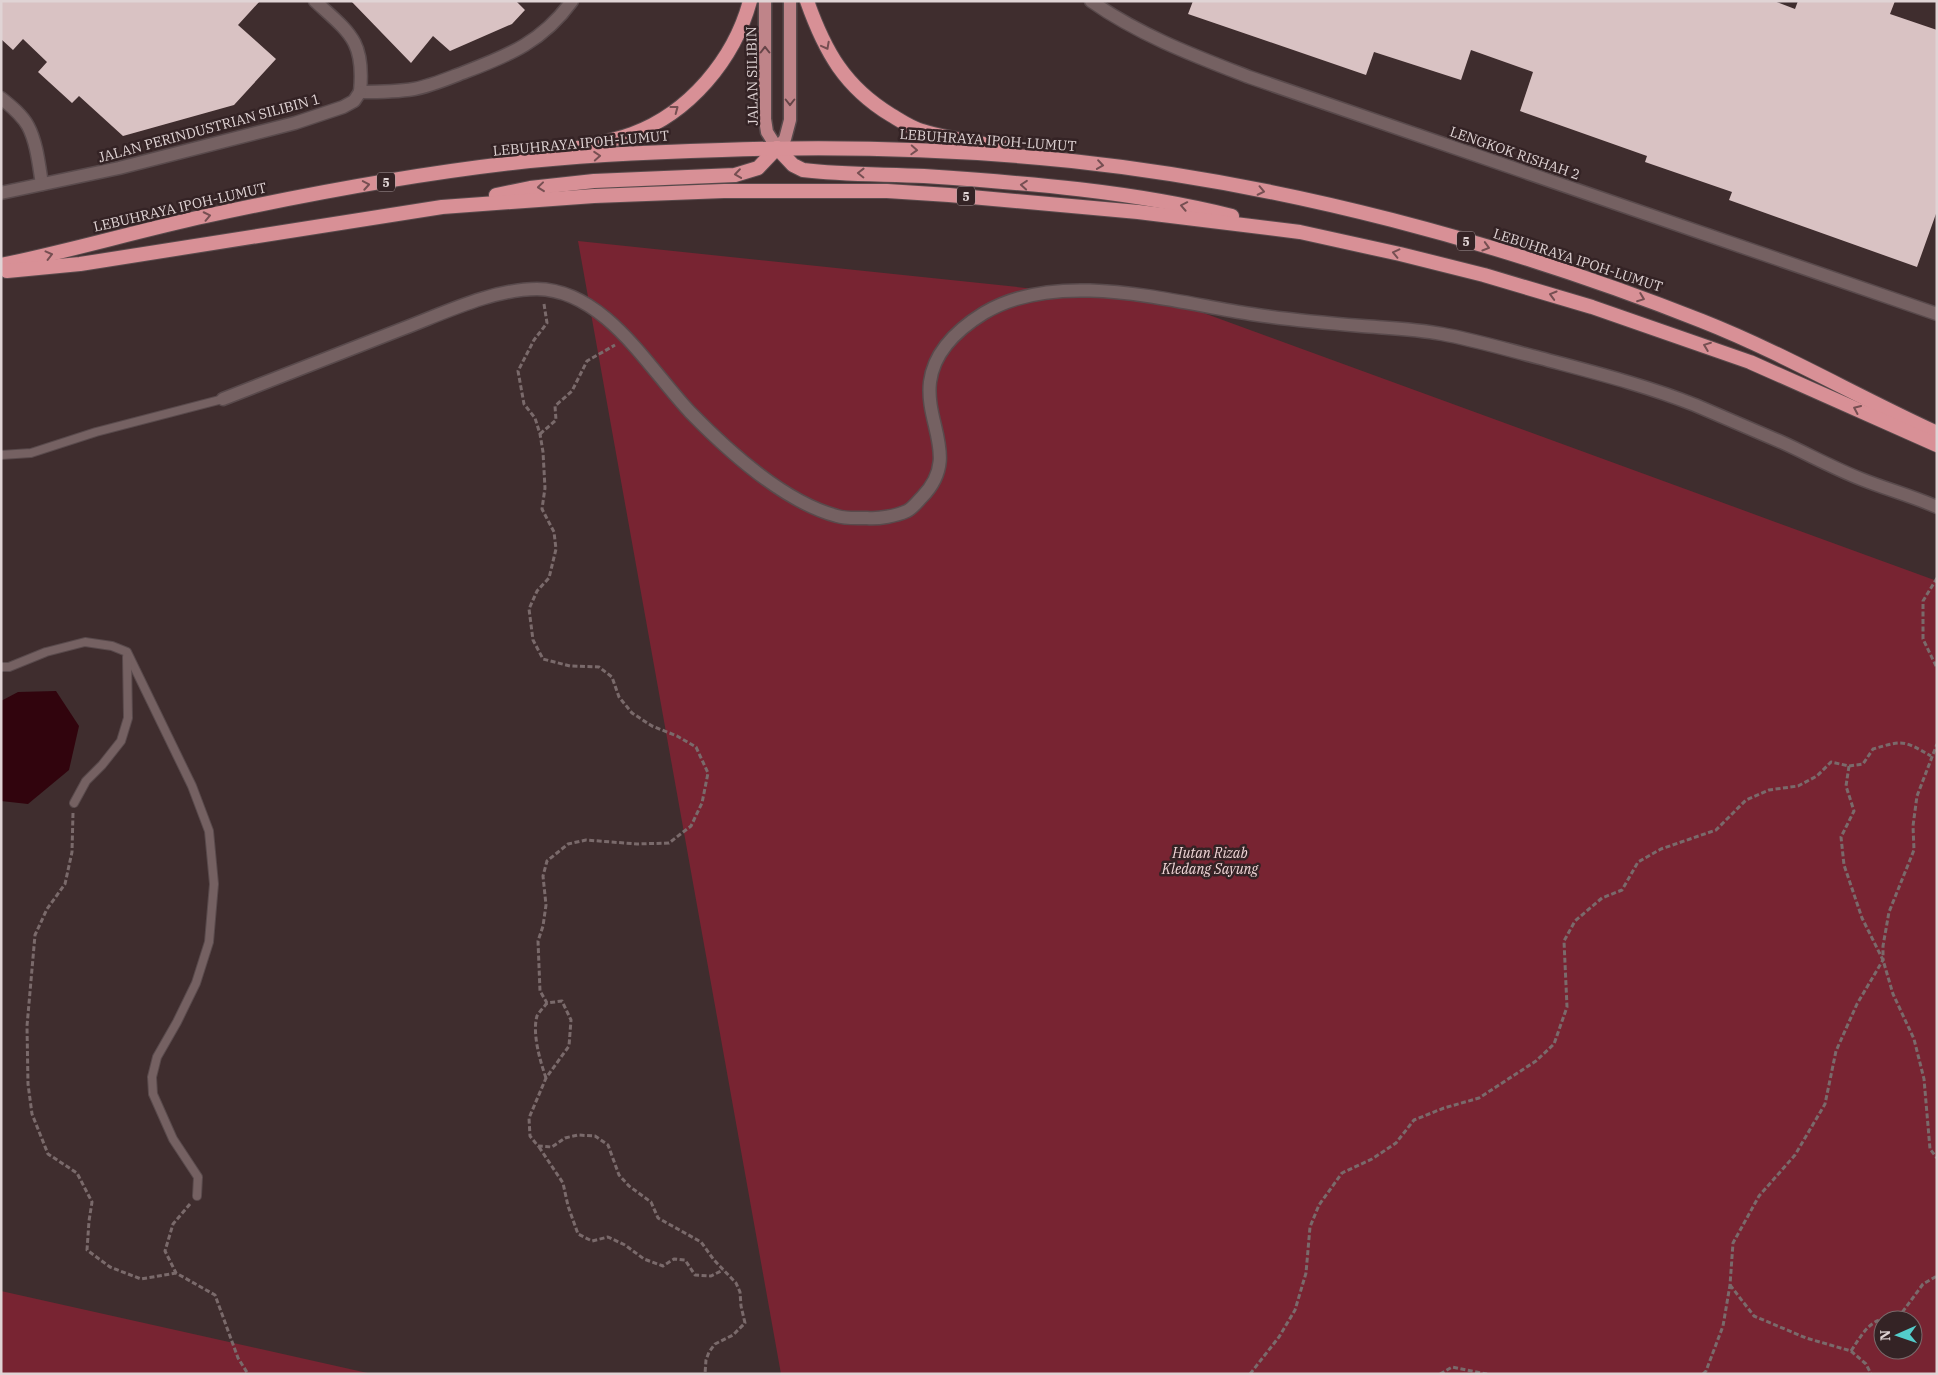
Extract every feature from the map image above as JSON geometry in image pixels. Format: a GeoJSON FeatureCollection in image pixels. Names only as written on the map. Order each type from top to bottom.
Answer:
{"type":"FeatureCollection","features":[{"type":"Feature","properties":{"kind":"highway"},"geometry":{"type":"LineString","coordinates":[[514,163],[632,134],[654,124],[676,110],[700,89],[717,69],[744,24],[750,1]]}},
{"type":"Feature","properties":{"kind":"highway"},"geometry":{"type":"LineString","coordinates":[[807,1],[816,26],[828,50],[844,74],[862,95],[900,121],[921,131],[1079,162]]}},
{"type":"Feature","properties":{"kind":"highway"},"geometry":{"type":"LineString","coordinates":[[442,207],[530,188],[594,181],[735,174],[758,168],[777,148],[793,165],[803,170],[950,178],[1139,197],[1220,213],[1300,232]]}},
{"type":"Feature","properties":{"kind":"highway","name":"LEBUHRAYA IPOH-LUMUT"},"geometry":{"type":"LineString","coordinates":[[1,266],[204,216],[403,179],[514,163],[642,152],[777,148],[893,149],[1028,157],[1158,173],[1308,201],[1492,248],[1600,282],[1706,322],[1937,433]]}},
{"type":"Feature","properties":{"kind":"highway","name":"5"},"geometry":{"type":"LineString","coordinates":[[1,272],[80,264],[442,207],[603,195],[724,191],[887,191],[949,195],[1138,212],[1300,232],[1409,256],[1592,307],[1750,362],[1937,445]]}},
{"type":"Feature","properties":{"kind":"main road","name":"JALAN SILIBIN"},"geometry":{"type":"LineString","coordinates":[[765,1],[765,119],[767,132],[777,148]]}},
{"type":"Feature","properties":{"kind":"main road"},"geometry":{"type":"LineString","coordinates":[[777,148],[785,139],[790,120],[790,1]]}},
{"type":"Feature","properties":{"kind":"street"},"geometry":{"type":"LineString","coordinates":[[315,1],[343,27],[357,47],[361,58],[360,92],[391,92],[416,88],[500,59],[522,48],[541,35],[564,13],[572,1]]}},
{"type":"Feature","properties":{"kind":"street","name":"LENGKOK RISHAH 2"},"geometry":{"type":"LineString","coordinates":[[1091,1],[1165,43],[1249,77],[1937,314]]}},
{"type":"Feature","properties":{"kind":"street","name":"JALAN PERINDUSTRIAN SILIBIN 1"},"geometry":{"type":"LineString","coordinates":[[1,193],[119,168],[296,123],[343,107],[354,101],[360,92]]}},
{"type":"Feature","properties":{"kind":"street"},"geometry":{"type":"LineString","coordinates":[[1,98],[21,116],[29,127],[42,184]]}},
{"type":"Feature","properties":{"kind":"street"},"geometry":{"type":"LineString","coordinates":[[224,399],[463,306],[509,292],[541,289],[570,296],[604,316],[626,338],[690,412],[754,471],[803,502],[840,517],[876,519],[907,511],[934,483],[940,466],[939,446],[930,401],[930,379],[937,358],[948,341],[987,311],[1004,304],[1042,293],[1076,291],[1150,296],[1198,303],[1248,314],[1440,333],[1496,347],[1648,388],[1780,441],[1862,479],[1937,507]]}},
{"type":"Feature","properties":{"kind":"lane"},"geometry":{"type":"LineString","coordinates":[[1,455],[31,453],[96,432],[224,399]]}},
{"type":"Feature","properties":{"kind":"lane"},"geometry":{"type":"LineString","coordinates":[[1,667],[9,667],[46,652],[85,642],[112,646],[127,652],[192,786],[208,831],[214,884],[209,942],[196,983],[157,1057],[152,1077],[153,1094],[173,1139],[198,1177],[197,1196]]}},
{"type":"Feature","properties":{"kind":"lane"},"geometry":{"type":"LineString","coordinates":[[74,803],[86,781],[102,765],[121,741],[128,718],[127,652]]}},
{"type":"Feature","properties":{"kind":"path"},"geometry":{"type":"LineString","coordinates":[[541,289],[547,323],[534,340],[518,370],[524,404],[535,418],[540,434],[545,488],[542,509],[554,532],[556,549],[549,578],[537,591],[529,610],[534,640],[543,659],[570,666],[599,667],[612,677],[620,697],[632,712],[652,726],[677,736],[696,747],[708,773],[702,803],[691,826],[669,843],[637,844],[586,840],[568,844],[547,861],[542,876],[546,905],[544,926],[538,941],[540,991],[547,1003]]}},
{"type":"Feature","properties":{"kind":"path"},"geometry":{"type":"LineString","coordinates":[[540,434],[556,420],[555,406],[572,391],[587,361],[626,338]]}},
{"type":"Feature","properties":{"kind":"path"},"geometry":{"type":"LineString","coordinates":[[1937,578],[1923,602],[1923,639],[1937,668]]}},
{"type":"Feature","properties":{"kind":"path"},"geometry":{"type":"LineString","coordinates":[[1250,1374],[1279,1337],[1295,1310],[1306,1274],[1310,1227],[1320,1205],[1342,1173],[1372,1159],[1396,1143],[1414,1120],[1444,1108],[1479,1098],[1536,1061],[1554,1044],[1567,1007],[1564,941],[1575,921],[1602,898],[1622,890],[1638,862],[1661,849],[1716,830],[1746,800],[1769,790],[1798,786],[1817,776],[1831,762],[1849,766],[1864,764],[1873,749],[1896,742],[1909,743],[1931,756]]}},
{"type":"Feature","properties":{"kind":"path"},"geometry":{"type":"LineString","coordinates":[[1703,1374],[1706,1372],[1723,1326],[1730,1285],[1733,1244],[1759,1196],[1795,1155],[1825,1104],[1836,1051],[1857,1004],[1883,960],[1883,946],[1889,912],[1914,850],[1913,826],[1917,796],[1937,744]]}},
{"type":"Feature","properties":{"kind":"path"},"geometry":{"type":"LineString","coordinates":[[1849,766],[1846,786],[1854,811],[1841,837],[1844,865],[1862,918],[1883,960],[1894,994],[1914,1039],[1924,1078],[1930,1148],[1937,1158]]}},
{"type":"Feature","properties":{"kind":"path"},"geometry":{"type":"LineString","coordinates":[[74,803],[72,852],[65,884],[47,909],[35,935],[27,1026],[28,1084],[32,1114],[48,1154],[77,1173],[92,1202],[87,1250],[110,1267],[141,1279],[176,1273]]}},
{"type":"Feature","properties":{"kind":"path"},"geometry":{"type":"LineString","coordinates":[[546,1078],[539,1057],[536,1038],[538,1016],[547,1003],[562,1001],[571,1020],[569,1046],[546,1078],[529,1118],[530,1136],[563,1182],[568,1206],[578,1234],[592,1241],[608,1237],[625,1245],[644,1259],[664,1266],[674,1259],[685,1260],[695,1275],[711,1276],[723,1270]]}},
{"type":"Feature","properties":{"kind":"path"},"geometry":{"type":"LineString","coordinates":[[538,1146],[552,1147],[565,1138],[578,1135],[595,1136],[608,1146],[619,1175],[629,1186],[651,1202],[658,1218],[701,1242],[736,1283],[740,1292],[740,1306],[745,1323],[734,1335],[715,1344],[706,1360],[706,1374]]}},
{"type":"Feature","properties":{"kind":"path"},"geometry":{"type":"LineString","coordinates":[[197,1196],[173,1224],[165,1251],[176,1273],[215,1295],[238,1358],[248,1374]]}},
{"type":"Feature","properties":{"kind":"path"},"geometry":{"type":"LineString","coordinates":[[1851,1350],[1868,1326],[1882,1318],[1901,1314],[1924,1284],[1937,1276]]}},
{"type":"Feature","properties":{"kind":"path"},"geometry":{"type":"LineString","coordinates":[[1730,1285],[1754,1316],[1806,1338],[1851,1350],[1866,1364],[1871,1374]]}},
{"type":"Feature","properties":{"kind":"path"},"geometry":{"type":"LineString","coordinates":[[1440,1374],[1452,1367],[1487,1374]]}},
{"type":"Feature","properties":{"kind":"green space","name":"Hutan Rizab Kledang Sayung"},"geometry":{"type":"Polygon","coordinates":[[[578,241],[1179,304],[1937,581],[1937,1374],[781,1374],[578,241]]]}},
{"type":"Feature","properties":{"kind":"green space"},"geometry":{"type":"Polygon","coordinates":[[[1,1291],[372,1374],[1,1374],[1,1291]]]}},
{"type":"Feature","properties":{"kind":"shaded area"},"geometry":{"type":"Polygon","coordinates":[[[56,691],[79,726],[69,770],[28,804],[1,801],[1,701],[18,692],[56,691]]]}},
{"type":"Feature","properties":{"kind":"building"},"geometry":{"type":"Polygon","coordinates":[[[1,1],[260,1],[238,25],[276,59],[234,105],[123,136],[79,96],[72,103],[38,72],[47,62],[23,39],[13,50],[1,39],[1,1]]]}},
{"type":"Feature","properties":{"kind":"building"},"geometry":{"type":"Polygon","coordinates":[[[351,1],[516,1],[525,10],[512,24],[450,51],[433,36],[411,63],[351,1]]]}},
{"type":"Feature","properties":{"kind":"building"},"geometry":{"type":"Polygon","coordinates":[[[1193,1],[1774,1],[1795,9],[1798,1],[1895,1],[1890,14],[1937,30],[1937,211],[1917,267],[1729,200],[1732,192],[1645,162],[1647,156],[1520,111],[1533,72],[1471,50],[1461,80],[1374,52],[1366,75],[1188,14],[1193,1]]]}}]}
